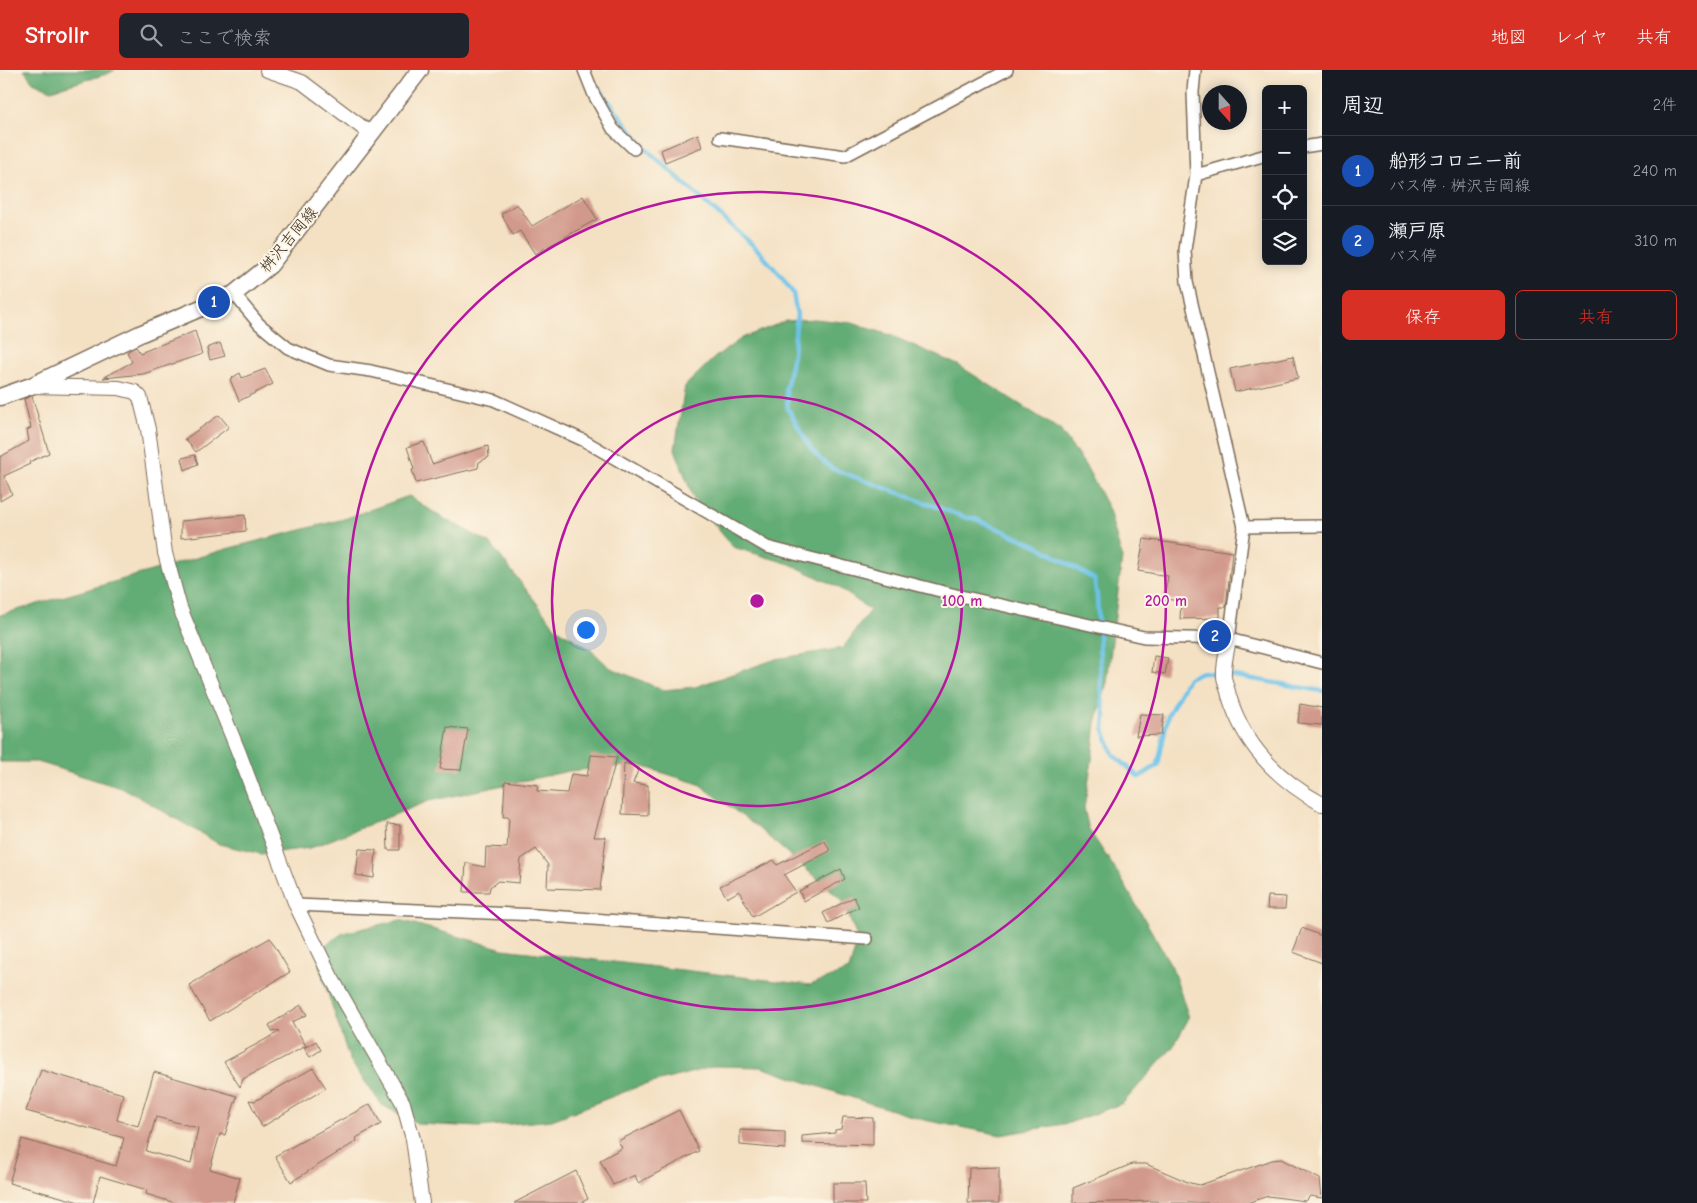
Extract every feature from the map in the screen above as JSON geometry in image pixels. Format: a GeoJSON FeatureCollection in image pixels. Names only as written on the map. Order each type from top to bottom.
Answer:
{"type":"FeatureCollection","features":[{"type":"Feature","properties":{"kind":"main road","name":"桝沢吉岡線"},"geometry":{"type":"LineString","coordinates":[[0,397],[31,386],[142,333],[234,294],[270,265],[420,70]]}},
{"type":"Feature","properties":{"kind":"street"},"geometry":{"type":"LineString","coordinates":[[267,70],[302,82],[371,134]]}},
{"type":"Feature","properties":{"kind":"street"},"geometry":{"type":"LineString","coordinates":[[584,70],[594,95],[613,128],[634,149]]}},
{"type":"Feature","properties":{"kind":"street"},"geometry":{"type":"LineString","coordinates":[[720,138],[845,156],[1007,70]]}},
{"type":"Feature","properties":{"kind":"street"},"geometry":{"type":"LineString","coordinates":[[1195,70],[1193,92],[1196,176],[1185,250],[1187,282],[1244,527],[1225,671],[1232,706],[1246,733],[1265,760],[1280,776],[1300,792],[1322,804]]}},
{"type":"Feature","properties":{"kind":"street"},"geometry":{"type":"LineString","coordinates":[[1307,146],[1322,144]]}},
{"type":"Feature","properties":{"kind":"street"},"geometry":{"type":"LineString","coordinates":[[1196,176],[1262,156]]}},
{"type":"Feature","properties":{"kind":"street"},"geometry":{"type":"LineString","coordinates":[[234,294],[259,324],[288,348],[329,365],[371,371],[494,400],[583,440],[767,548],[956,595],[1144,637],[1229,639],[1322,663]]}},
{"type":"Feature","properties":{"kind":"street"},"geometry":{"type":"LineString","coordinates":[[31,386],[119,388],[135,392],[140,397],[148,429],[166,553],[180,608],[239,753],[296,905],[331,977],[403,1103],[413,1139],[422,1203]]}},
{"type":"Feature","properties":{"kind":"street"},"geometry":{"type":"LineString","coordinates":[[1244,527],[1322,526]]}},
{"type":"Feature","properties":{"kind":"street"},"geometry":{"type":"LineString","coordinates":[[296,905],[537,915],[866,939]]}},
{"type":"Feature","properties":{"kind":"green space"},"geometry":{"type":"Polygon","coordinates":[[[24,70],[115,70],[51,90],[33,82],[24,70]]]}},
{"type":"Feature","properties":{"kind":"green space"},"geometry":{"type":"Polygon","coordinates":[[[815,319],[852,323],[890,335],[958,365],[1060,430],[1087,468],[1109,510],[1122,558],[1107,683],[1096,723],[1084,808],[1089,830],[1119,875],[1172,967],[1189,1018],[1173,1047],[1123,1103],[1069,1123],[1001,1135],[924,1120],[761,1067],[716,1066],[637,1087],[552,1120],[480,1127],[419,1124],[382,1105],[350,1061],[319,966],[324,946],[343,933],[400,920],[503,949],[810,985],[849,970],[858,940],[843,901],[757,827],[699,784],[638,765],[569,771],[429,801],[310,848],[261,854],[219,844],[127,790],[38,762],[0,762],[0,615],[230,548],[344,519],[409,496],[441,517],[490,543],[556,628],[591,650],[609,667],[663,690],[695,687],[776,659],[843,648],[870,610],[838,587],[790,564],[733,547],[694,500],[675,449],[685,386],[714,358],[742,338],[786,321],[815,319]]]}},
{"type":"Feature","properties":{"kind":"building"},"geometry":{"type":"Polygon","coordinates":[[[698,134],[702,147],[665,162],[661,150],[698,134]]]}},
{"type":"Feature","properties":{"kind":"building"},"geometry":{"type":"Polygon","coordinates":[[[583,196],[597,219],[535,254],[520,231],[513,235],[501,214],[517,204],[532,226],[583,196]]]}},
{"type":"Feature","properties":{"kind":"building"},"geometry":{"type":"Polygon","coordinates":[[[195,331],[202,354],[143,374],[103,378],[132,362],[127,352],[133,348],[136,347],[140,353],[195,331]]]}},
{"type":"Feature","properties":{"kind":"building"},"geometry":{"type":"Polygon","coordinates":[[[220,343],[225,356],[210,360],[207,348],[220,343]]]}},
{"type":"Feature","properties":{"kind":"building"},"geometry":{"type":"Polygon","coordinates":[[[1293,356],[1298,378],[1235,392],[1230,369],[1293,356]]]}},
{"type":"Feature","properties":{"kind":"building"},"geometry":{"type":"Polygon","coordinates":[[[265,369],[273,384],[239,401],[230,379],[240,373],[242,378],[265,369]]]}},
{"type":"Feature","properties":{"kind":"building"},"geometry":{"type":"Polygon","coordinates":[[[32,396],[49,453],[4,476],[12,494],[0,501],[0,457],[29,441],[27,430],[31,428],[24,399],[32,396]]]}},
{"type":"Feature","properties":{"kind":"building"},"geometry":{"type":"Polygon","coordinates":[[[219,415],[229,427],[196,452],[185,439],[219,415]]]}},
{"type":"Feature","properties":{"kind":"building"},"geometry":{"type":"Polygon","coordinates":[[[424,442],[432,464],[488,446],[489,457],[479,462],[478,468],[416,483],[407,447],[424,442]]]}},
{"type":"Feature","properties":{"kind":"building"},"geometry":{"type":"Polygon","coordinates":[[[195,455],[198,464],[185,470],[182,458],[195,455]]]}},
{"type":"Feature","properties":{"kind":"building"},"geometry":{"type":"Polygon","coordinates":[[[245,515],[246,531],[181,538],[181,521],[245,515]]]}},
{"type":"Feature","properties":{"kind":"building"},"geometry":{"type":"Polygon","coordinates":[[[1144,539],[1232,552],[1226,607],[1220,607],[1220,618],[1180,619],[1181,601],[1164,599],[1168,576],[1138,571],[1144,539]]]}},
{"type":"Feature","properties":{"kind":"building"},"geometry":{"type":"Polygon","coordinates":[[[1154,656],[1168,658],[1165,674],[1152,672],[1154,656]]]}},
{"type":"Feature","properties":{"kind":"building"},"geometry":{"type":"Polygon","coordinates":[[[1300,704],[1322,708],[1322,725],[1298,723],[1300,704]]]}},
{"type":"Feature","properties":{"kind":"building"},"geometry":{"type":"Polygon","coordinates":[[[1140,714],[1164,715],[1161,735],[1136,736],[1140,714]]]}},
{"type":"Feature","properties":{"kind":"building"},"geometry":{"type":"Polygon","coordinates":[[[447,727],[468,729],[461,770],[440,769],[447,727]]]}},
{"type":"Feature","properties":{"kind":"building"},"geometry":{"type":"Polygon","coordinates":[[[591,755],[617,757],[594,837],[606,837],[600,890],[547,888],[548,865],[536,849],[521,859],[519,883],[498,881],[490,887],[489,892],[464,892],[466,863],[485,867],[486,847],[507,848],[509,817],[503,817],[505,781],[538,785],[537,791],[567,793],[571,774],[587,776],[591,755]]]}},
{"type":"Feature","properties":{"kind":"building"},"geometry":{"type":"Polygon","coordinates":[[[624,763],[639,768],[633,783],[648,785],[648,815],[622,814],[624,763]]]}},
{"type":"Feature","properties":{"kind":"building"},"geometry":{"type":"Polygon","coordinates":[[[387,824],[400,825],[400,850],[388,850],[387,824]]]}},
{"type":"Feature","properties":{"kind":"building"},"geometry":{"type":"Polygon","coordinates":[[[825,841],[830,851],[784,875],[796,892],[753,917],[739,891],[727,898],[720,886],[774,860],[777,865],[825,841]]]}},
{"type":"Feature","properties":{"kind":"building"},"geometry":{"type":"Polygon","coordinates":[[[359,849],[376,850],[374,878],[356,875],[359,849]]]}},
{"type":"Feature","properties":{"kind":"building"},"geometry":{"type":"Polygon","coordinates":[[[841,869],[845,879],[804,901],[799,891],[841,869]]]}},
{"type":"Feature","properties":{"kind":"building"},"geometry":{"type":"Polygon","coordinates":[[[1268,896],[1286,897],[1285,909],[1267,909],[1268,896]]]}},
{"type":"Feature","properties":{"kind":"building"},"geometry":{"type":"Polygon","coordinates":[[[854,897],[859,907],[828,923],[823,913],[854,897]]]}},
{"type":"Feature","properties":{"kind":"building"},"geometry":{"type":"Polygon","coordinates":[[[1302,928],[1322,936],[1322,963],[1293,952],[1302,928]]]}},
{"type":"Feature","properties":{"kind":"building"},"geometry":{"type":"Polygon","coordinates":[[[270,938],[290,972],[210,1021],[189,985],[270,938]]]}},
{"type":"Feature","properties":{"kind":"building"},"geometry":{"type":"Polygon","coordinates":[[[301,1005],[307,1015],[292,1022],[306,1046],[243,1079],[240,1087],[224,1062],[279,1032],[278,1030],[273,1032],[269,1025],[301,1005]]]}},
{"type":"Feature","properties":{"kind":"building"},"geometry":{"type":"Polygon","coordinates":[[[316,1041],[321,1050],[310,1057],[304,1048],[316,1041]]]}},
{"type":"Feature","properties":{"kind":"building"},"geometry":{"type":"Polygon","coordinates":[[[313,1068],[326,1088],[262,1127],[249,1100],[255,1101],[313,1068]]]}},
{"type":"Feature","properties":{"kind":"building"},"geometry":{"type":"Polygon","coordinates":[[[41,1070],[123,1094],[117,1120],[138,1126],[154,1072],[237,1096],[225,1135],[220,1134],[210,1169],[240,1178],[233,1203],[175,1203],[146,1194],[147,1190],[100,1176],[93,1203],[83,1203],[9,1183],[22,1139],[116,1166],[124,1138],[26,1111],[41,1070]],[[156,1117],[146,1151],[191,1164],[198,1128],[156,1117]]]}},
{"type":"Feature","properties":{"kind":"building"},"geometry":{"type":"Polygon","coordinates":[[[370,1104],[381,1124],[356,1138],[357,1141],[291,1182],[275,1156],[370,1104]]]}},
{"type":"Feature","properties":{"kind":"building"},"geometry":{"type":"Polygon","coordinates":[[[679,1110],[699,1151],[638,1183],[635,1175],[613,1185],[600,1160],[622,1148],[618,1141],[679,1110]]]}},
{"type":"Feature","properties":{"kind":"building"},"geometry":{"type":"Polygon","coordinates":[[[843,1117],[873,1118],[873,1145],[802,1143],[802,1136],[835,1133],[835,1130],[841,1129],[843,1117]]]}},
{"type":"Feature","properties":{"kind":"building"},"geometry":{"type":"Polygon","coordinates":[[[740,1130],[785,1132],[785,1149],[740,1145],[740,1130]]]}},
{"type":"Feature","properties":{"kind":"building"},"geometry":{"type":"Polygon","coordinates":[[[1281,1159],[1320,1179],[1322,1198],[1310,1196],[1305,1201],[1268,1196],[1247,1203],[1159,1203],[1156,1201],[1073,1203],[1073,1188],[1132,1164],[1146,1164],[1190,1183],[1200,1185],[1272,1160],[1281,1159]]]}},
{"type":"Feature","properties":{"kind":"building"},"geometry":{"type":"Polygon","coordinates":[[[999,1167],[999,1203],[968,1203],[969,1168],[999,1167]]]}},
{"type":"Feature","properties":{"kind":"building"},"geometry":{"type":"Polygon","coordinates":[[[576,1171],[588,1199],[580,1203],[514,1203],[576,1171]]]}},
{"type":"Feature","properties":{"kind":"building"},"geometry":{"type":"Polygon","coordinates":[[[833,1183],[865,1183],[866,1203],[833,1203],[833,1183]]]}},
{"type":"Feature","properties":{"kind":"waterway"},"geometry":{"type":"LineString","coordinates":[[594,82],[644,147],[757,249],[793,293],[797,315],[793,355],[786,389],[788,409],[810,447],[820,459],[833,469],[967,518],[973,518],[1036,545],[1094,579],[1097,596],[1102,700],[1105,715],[1104,730],[1113,754],[1139,777],[1158,765],[1168,715],[1188,678],[1202,672],[1322,691]]}},
{"type":"Feature","properties":{"kind":"place","name":"船形コロニー前"},"geometry":{"type":"Point","coordinates":[214,302]}},
{"type":"Feature","properties":{"kind":"place","name":"瀬戸原"},"geometry":{"type":"Point","coordinates":[1215,636]}}]}
